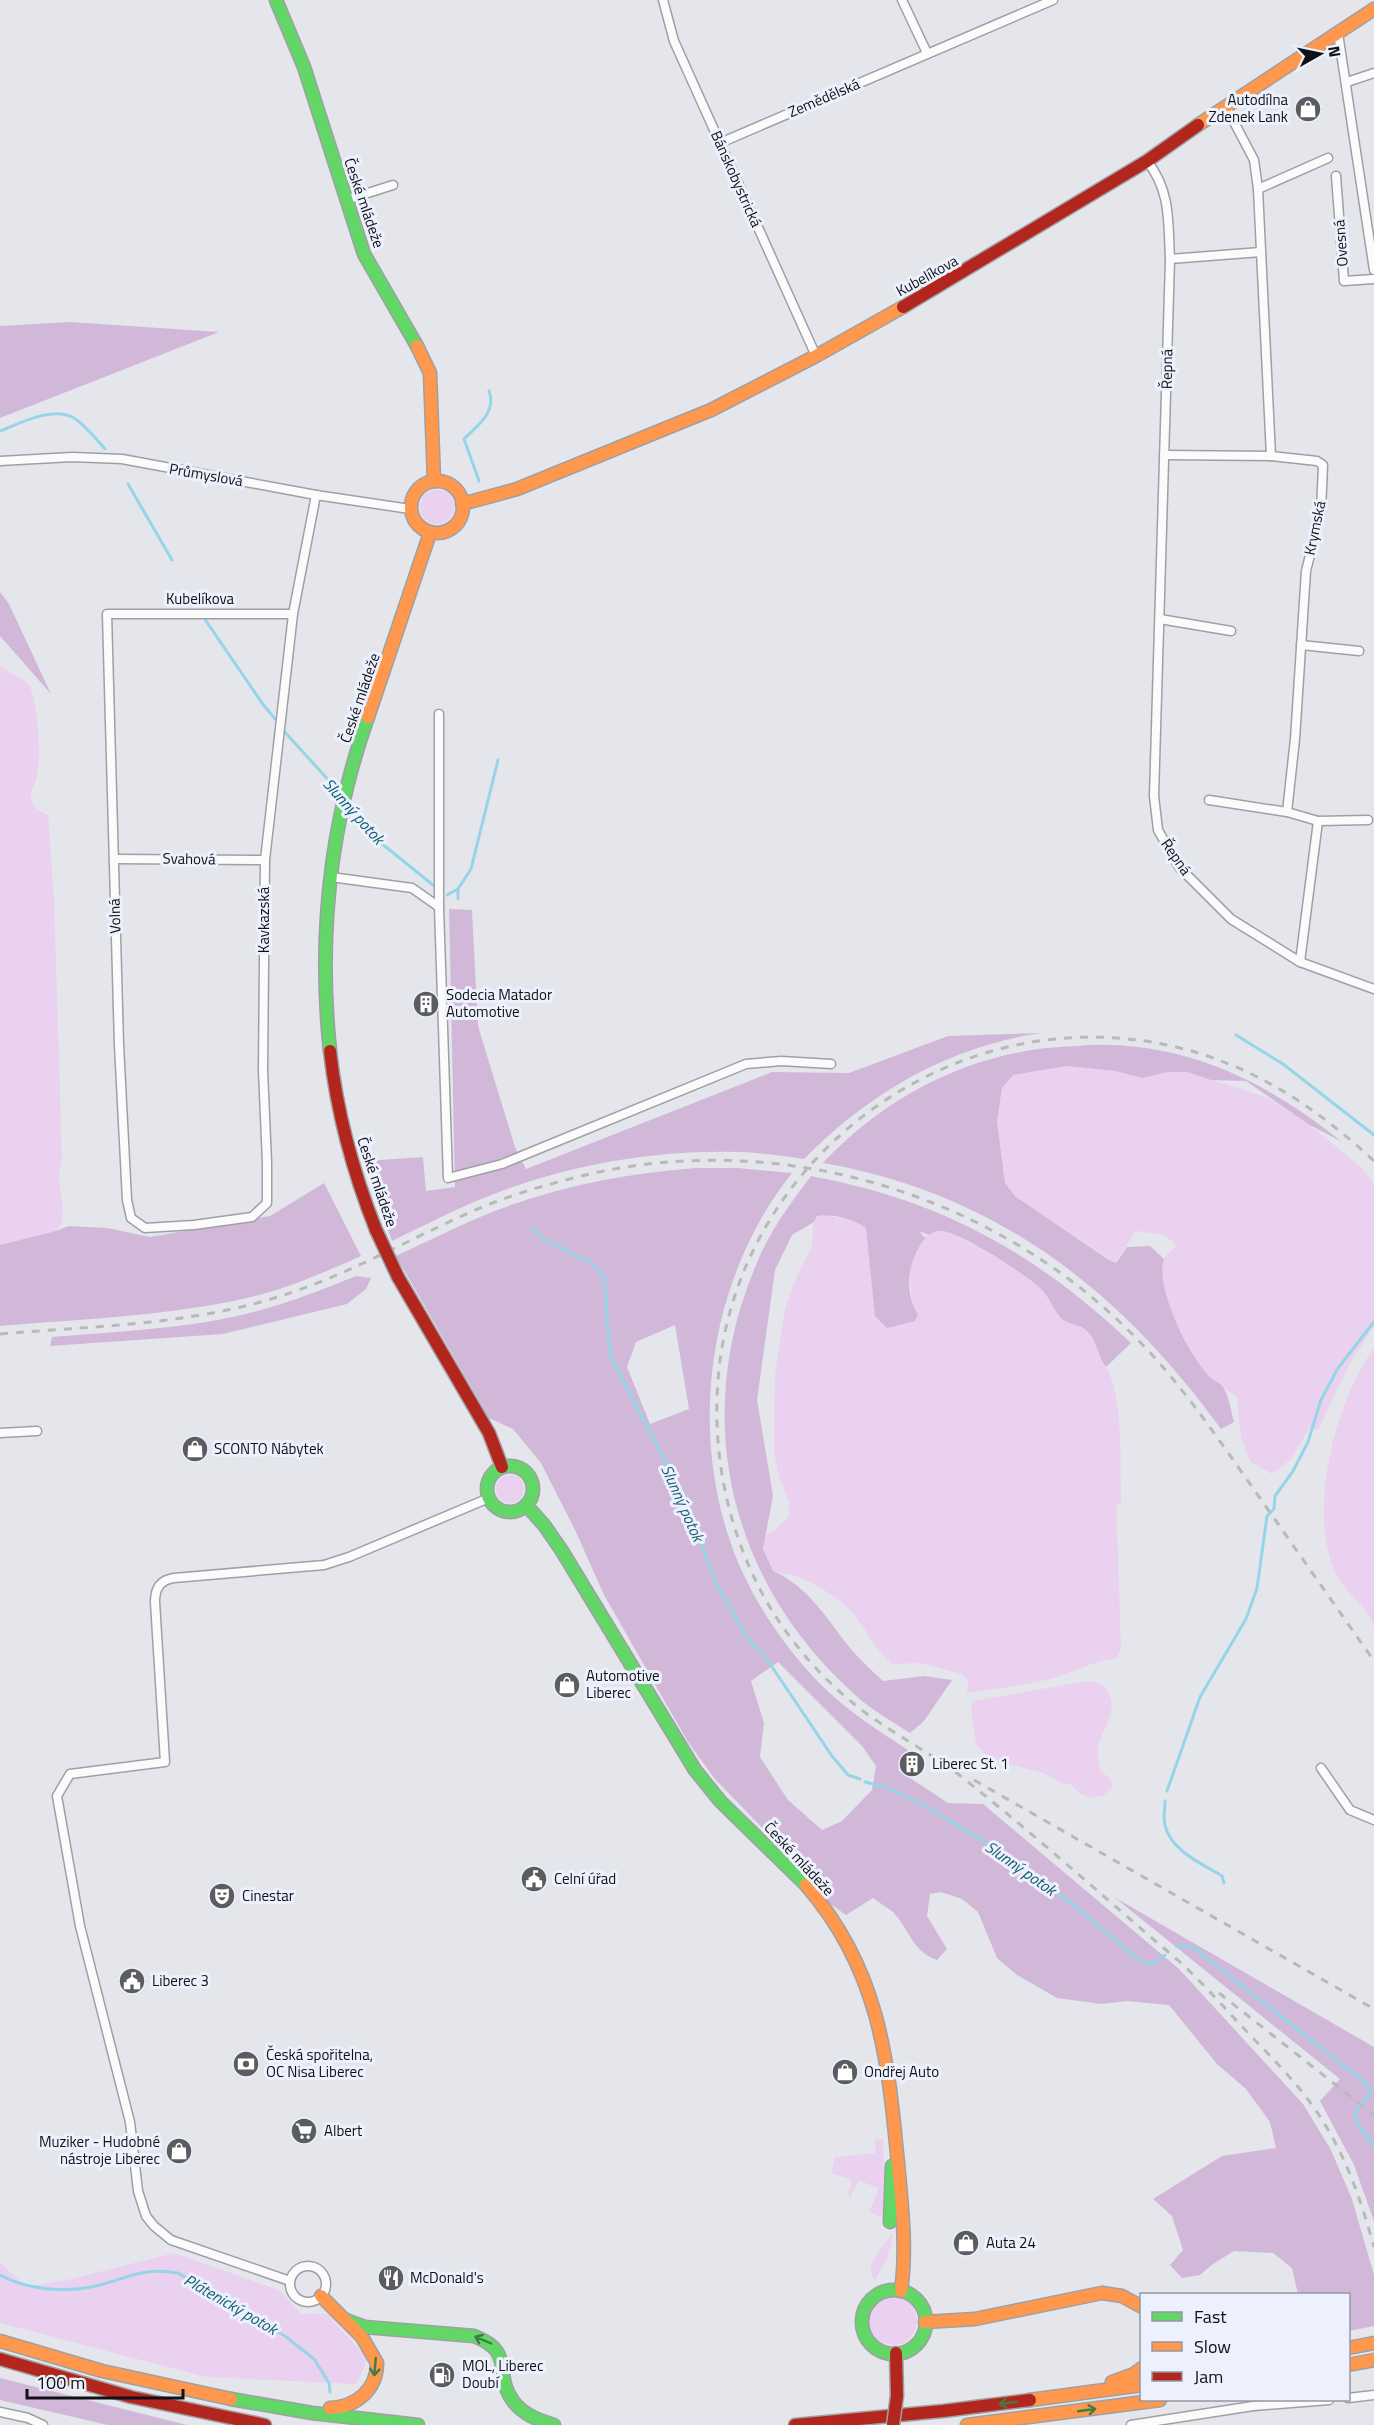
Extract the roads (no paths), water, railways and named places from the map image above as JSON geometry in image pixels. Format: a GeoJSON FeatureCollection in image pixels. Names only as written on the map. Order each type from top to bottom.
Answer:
{"type":"FeatureCollection","features":[{"type":"Feature","properties":{"kind":"main road","name":"České mládeže"},"geometry":{"type":"LineString","coordinates":[[276,0],[304,67],[364,254],[424,358],[430,373],[434,481]]}},
{"type":"Feature","properties":{"kind":"main road","name":"Kubelíkova"},"geometry":{"type":"LineString","coordinates":[[462,504],[517,489],[680,423],[711,410],[816,356],[948,282],[1147,161],[1225,105],[1374,9]]}},
{"type":"Feature","properties":{"kind":"main road"},"geometry":{"type":"LineString","coordinates":[[434,481],[451,485],[460,496],[462,504],[460,518],[452,528],[444,532],[430,533],[418,526],[410,509],[412,498],[418,489],[434,481]]}},
{"type":"Feature","properties":{"kind":"main road","name":"České mládeže"},"geometry":{"type":"LineString","coordinates":[[430,533],[348,784],[341,813],[331,877],[325,971],[327,1018],[341,1119],[355,1173],[376,1230],[398,1277],[489,1433],[502,1467]]}},
{"type":"Feature","properties":{"kind":"main road"},"geometry":{"type":"LineString","coordinates":[[517,1466],[530,1476],[533,1491],[526,1505],[515,1512],[504,1511],[494,1506],[489,1498],[488,1480],[502,1467],[517,1466]]}},
{"type":"Feature","properties":{"kind":"main road","name":"České mládeže"},"geometry":{"type":"LineString","coordinates":[[526,1505],[544,1524],[562,1551],[667,1726],[704,1782],[793,1871],[834,1921],[863,1974],[877,2014],[887,2068],[904,2255],[901,2291]]}},
{"type":"Feature","properties":{"kind":"main road"},"geometry":{"type":"LineString","coordinates":[[890,2222],[891,2171],[896,2151]]}},
{"type":"Feature","properties":{"kind":"main road"},"geometry":{"type":"LineString","coordinates":[[889,2290],[901,2291],[916,2299],[921,2305],[926,2322],[922,2337],[917,2343],[904,2352],[896,2353],[885,2352],[868,2341],[862,2326],[862,2317],[869,2302],[875,2296],[889,2290]]}},
{"type":"Feature","properties":{"kind":"main road"},"geometry":{"type":"LineString","coordinates":[[926,2322],[975,2319],[1102,2293],[1122,2296],[1140,2306]]}},
{"type":"Feature","properties":{"kind":"main road"},"geometry":{"type":"LineString","coordinates":[[276,2407],[342,2408],[361,2399],[376,2374],[377,2361],[373,2351],[321,2296]]}},
{"type":"Feature","properties":{"kind":"main road"},"geometry":{"type":"LineString","coordinates":[[1122,2296],[1140,2316]]}},
{"type":"Feature","properties":{"kind":"main road"},"geometry":{"type":"LineString","coordinates":[[346,2320],[365,2327],[474,2336],[486,2339],[496,2347],[501,2357],[506,2385],[513,2401],[523,2411],[539,2421],[554,2425]]}},
{"type":"Feature","properties":{"kind":"main road"},"geometry":{"type":"LineString","coordinates":[[0,2341],[195,2393],[276,2407],[418,2425]]}},
{"type":"Feature","properties":{"kind":"main road"},"geometry":{"type":"LineString","coordinates":[[1350,2348],[1374,2343]]}},
{"type":"Feature","properties":{"kind":"main road"},"geometry":{"type":"LineString","coordinates":[[893,2425],[897,2396],[896,2353]]}},
{"type":"Feature","properties":{"kind":"main road"},"geometry":{"type":"LineString","coordinates":[[0,2360],[194,2412],[265,2425]]}},
{"type":"Feature","properties":{"kind":"main road"},"geometry":{"type":"LineString","coordinates":[[1350,2365],[1374,2360]]}},
{"type":"Feature","properties":{"kind":"main road"},"geometry":{"type":"LineString","coordinates":[[1066,2396],[1122,2379],[1140,2369]]}},
{"type":"Feature","properties":{"kind":"main road"},"geometry":{"type":"LineString","coordinates":[[795,2425],[1066,2396],[1140,2385]]}},
{"type":"Feature","properties":{"kind":"main road"},"geometry":{"type":"LineString","coordinates":[[967,2425],[1152,2401]]}},
{"type":"Feature","properties":{"kind":"street","name":"Bánskobystrická"},"geometry":{"type":"LineString","coordinates":[[663,0],[674,41],[816,356]]}},
{"type":"Feature","properties":{"kind":"street"},"geometry":{"type":"LineString","coordinates":[[902,0],[927,54]]}},
{"type":"Feature","properties":{"kind":"street","name":"Zemědělská"},"geometry":{"type":"LineString","coordinates":[[720,143],[1053,0]]}},
{"type":"Feature","properties":{"kind":"street"},"geometry":{"type":"LineString","coordinates":[[1338,33],[1374,270]]}},
{"type":"Feature","properties":{"kind":"street"},"geometry":{"type":"LineString","coordinates":[[1347,82],[1374,73]]}},
{"type":"Feature","properties":{"kind":"street"},"geometry":{"type":"LineString","coordinates":[[1225,105],[1254,160],[1258,189],[1271,456]]}},
{"type":"Feature","properties":{"kind":"street"},"geometry":{"type":"LineString","coordinates":[[1258,189],[1328,158]]}},
{"type":"Feature","properties":{"kind":"street","name":"Řepná"},"geometry":{"type":"LineString","coordinates":[[1147,161],[1156,172],[1166,195],[1170,259],[1154,796],[1158,830],[1179,867],[1231,919],[1300,962],[1374,990]]}},
{"type":"Feature","properties":{"kind":"street","name":"Ovesná"},"geometry":{"type":"LineString","coordinates":[[1336,176],[1344,281],[1374,279]]}},
{"type":"Feature","properties":{"kind":"street"},"geometry":{"type":"LineString","coordinates":[[346,200],[393,185]]}},
{"type":"Feature","properties":{"kind":"street"},"geometry":{"type":"LineString","coordinates":[[1170,259],[1261,252]]}},
{"type":"Feature","properties":{"kind":"street","name":"Krymská"},"geometry":{"type":"LineString","coordinates":[[1164,455],[1271,456],[1317,461],[1323,465],[1321,511],[1306,571],[1287,812]]}},
{"type":"Feature","properties":{"kind":"street","name":"Průmyslová"},"geometry":{"type":"LineString","coordinates":[[0,461],[72,457],[122,459],[316,495],[410,509]]}},
{"type":"Feature","properties":{"kind":"street","name":"Kavkazská"},"geometry":{"type":"LineString","coordinates":[[131,1218],[145,1228],[194,1225],[252,1217],[267,1203],[263,1070],[264,860],[293,614],[316,495]]}},
{"type":"Feature","properties":{"kind":"street","name":"Kubelíkova"},"geometry":{"type":"LineString","coordinates":[[107,614],[293,614]]}},
{"type":"Feature","properties":{"kind":"street","name":"Volná"},"geometry":{"type":"LineString","coordinates":[[107,614],[119,1045],[127,1200],[131,1218]]}},
{"type":"Feature","properties":{"kind":"street"},"geometry":{"type":"LineString","coordinates":[[1160,619],[1231,631]]}},
{"type":"Feature","properties":{"kind":"street"},"geometry":{"type":"LineString","coordinates":[[1301,645],[1359,651]]}},
{"type":"Feature","properties":{"kind":"street"},"geometry":{"type":"LineString","coordinates":[[439,714],[439,907],[448,1178],[501,1164],[746,1064],[781,1062],[831,1064]]}},
{"type":"Feature","properties":{"kind":"street"},"geometry":{"type":"LineString","coordinates":[[1209,800],[1287,812],[1318,821],[1368,820]]}},
{"type":"Feature","properties":{"kind":"street"},"geometry":{"type":"LineString","coordinates":[[1300,962],[1318,821]]}},
{"type":"Feature","properties":{"kind":"street","name":"Svahová"},"geometry":{"type":"LineString","coordinates":[[114,859],[264,860]]}},
{"type":"Feature","properties":{"kind":"street"},"geometry":{"type":"LineString","coordinates":[[331,877],[411,888],[439,907]]}},
{"type":"Feature","properties":{"kind":"street"},"geometry":{"type":"LineString","coordinates":[[0,1433],[37,1431]]}},
{"type":"Feature","properties":{"kind":"street"},"geometry":{"type":"LineString","coordinates":[[290,2281],[171,2240],[146,2216],[138,2191],[130,2122],[81,1926],[57,1796],[70,1774],[165,1762],[155,1594],[162,1582],[174,1578],[324,1565],[349,1557],[489,1498]]}},
{"type":"Feature","properties":{"kind":"street"},"geometry":{"type":"LineString","coordinates":[[1322,1768],[1350,1810],[1374,1820]]}},
{"type":"Feature","properties":{"kind":"street"},"geometry":{"type":"LineString","coordinates":[[302,2267],[316,2268],[326,2281],[324,2292],[311,2302],[300,2300],[292,2292],[290,2281],[296,2270],[302,2267]]}},
{"type":"Feature","properties":{"kind":"street"},"geometry":{"type":"LineString","coordinates":[[1350,2398],[1374,2395]]}},
{"type":"Feature","properties":{"kind":"street"},"geometry":{"type":"LineString","coordinates":[[1131,2425],[1175,2422],[1253,2406],[1316,2401]]}},
{"type":"Feature","properties":{"kind":"street"},"geometry":{"type":"LineString","coordinates":[[0,2412],[28,2418],[43,2425]]}},
{"type":"Feature","properties":{"kind":"waterway"},"geometry":{"type":"LineString","coordinates":[[479,481],[464,439],[485,418],[491,399],[489,391]]}},
{"type":"Feature","properties":{"kind":"waterway","name":"Slunný potok"},"geometry":{"type":"LineString","coordinates":[[0,431],[37,417],[65,415],[82,424],[105,449]]}},
{"type":"Feature","properties":{"kind":"waterway","name":"Slunný potok"},"geometry":{"type":"LineString","coordinates":[[128,484],[172,560]]}},
{"type":"Feature","properties":{"kind":"waterway","name":"Slunný potok"},"geometry":{"type":"LineString","coordinates":[[204,618],[275,719]]}},
{"type":"Feature","properties":{"kind":"waterway","name":"Slunný potok"},"geometry":{"type":"LineString","coordinates":[[283,730],[342,795]]}},
{"type":"Feature","properties":{"kind":"waterway"},"geometry":{"type":"LineString","coordinates":[[458,889],[471,869],[498,760]]}},
{"type":"Feature","properties":{"kind":"waterway","name":"Slunný potok"},"geometry":{"type":"LineString","coordinates":[[348,802],[381,843],[433,885]]}},
{"type":"Feature","properties":{"kind":"waterway","name":"Slunný potok"},"geometry":{"type":"LineString","coordinates":[[447,895],[458,889],[458,899]]}},
{"type":"Feature","properties":{"kind":"waterway"},"geometry":{"type":"LineString","coordinates":[[1236,1035],[1283,1064],[1374,1135]]}},
{"type":"Feature","properties":{"kind":"waterway","name":"Slunný potok"},"geometry":{"type":"LineString","coordinates":[[532,1228],[545,1240],[590,1262],[604,1276],[610,1355],[682,1494],[717,1585],[748,1639],[764,1655],[832,1756],[848,1775],[860,1779]]}},
{"type":"Feature","properties":{"kind":"waterway"},"geometry":{"type":"LineString","coordinates":[[1167,1791],[1200,1697],[1246,1619],[1257,1588],[1267,1516],[1274,1509],[1275,1496],[1293,1471],[1308,1442],[1321,1400],[1338,1368],[1374,1322]]}},
{"type":"Feature","properties":{"kind":"waterway","name":"Slunný potok"},"geometry":{"type":"LineString","coordinates":[[865,1782],[882,1786],[920,1803],[987,1843],[1075,1906],[1136,1958],[1151,1965],[1165,1955]]}},
{"type":"Feature","properties":{"kind":"waterway"},"geometry":{"type":"LineString","coordinates":[[1165,1801],[1164,1822],[1173,1842],[1196,1861],[1222,1876],[1224,1883]]}},
{"type":"Feature","properties":{"kind":"waterway","name":"Slunný potok"},"geometry":{"type":"LineString","coordinates":[[1176,1946],[1193,1947],[1368,2085],[1370,2093],[1355,2112],[1357,2123],[1374,2146]]}},
{"type":"Feature","properties":{"kind":"waterway","name":"Plátenický potok"},"geometry":{"type":"LineString","coordinates":[[0,2275],[22,2284],[59,2290],[96,2286],[145,2272],[178,2273],[285,2336],[314,2359],[329,2383],[330,2392]]}},
{"type":"Feature","properties":{"kind":"railway"},"geometry":{"type":"LineString","coordinates":[[1374,1161],[1328,1122],[1278,1088],[1225,1062],[1167,1045],[1086,1037],[1008,1047],[934,1073],[868,1113],[810,1165],[765,1228],[733,1301],[718,1380],[717,1409],[721,1467],[733,1524],[754,1578],[790,1637],[843,1695],[874,1719],[958,1774],[1180,1962],[1207,1989],[1290,2077],[1308,2099],[1333,2137],[1359,2199],[1374,2247]]}},
{"type":"Feature","properties":{"kind":"railway"},"geometry":{"type":"LineString","coordinates":[[0,1334],[142,1323],[247,1306],[330,1278],[473,1211],[507,1198],[566,1180],[643,1165],[720,1160],[798,1167],[874,1183],[947,1209],[1017,1244],[1081,1288],[1139,1341],[1169,1374],[1210,1427],[1374,1661]]}},
{"type":"Feature","properties":{"kind":"railway"},"geometry":{"type":"LineString","coordinates":[[974,1780],[1374,2009]]}},
{"type":"Feature","properties":{"kind":"railway"},"geometry":{"type":"LineString","coordinates":[[1219,1993],[1374,2115]]}},
{"type":"Feature","properties":{"kind":"place","name":"Autodílna Zdenek Lank"},"geometry":{"type":"Point","coordinates":[1308,109]}},
{"type":"Feature","properties":{"kind":"place","name":"Sodecia Matador Automotive"},"geometry":{"type":"Point","coordinates":[426,1004]}},
{"type":"Feature","properties":{"kind":"place","name":"SCONTO Nábytek"},"geometry":{"type":"Point","coordinates":[195,1449]}},
{"type":"Feature","properties":{"kind":"place","name":"Automotive Liberec"},"geometry":{"type":"Point","coordinates":[567,1685]}},
{"type":"Feature","properties":{"kind":"place","name":"Liberec St. 1"},"geometry":{"type":"Point","coordinates":[912,1764]}},
{"type":"Feature","properties":{"kind":"place","name":"Celní úřad"},"geometry":{"type":"Point","coordinates":[534,1879]}},
{"type":"Feature","properties":{"kind":"place","name":"Cinestar"},"geometry":{"type":"Point","coordinates":[222,1896]}},
{"type":"Feature","properties":{"kind":"place","name":"Liberec 3"},"geometry":{"type":"Point","coordinates":[132,1981]}},
{"type":"Feature","properties":{"kind":"place","name":"Česká spořitelna, OC Nisa Liberec"},"geometry":{"type":"Point","coordinates":[246,2064]}},
{"type":"Feature","properties":{"kind":"place","name":"Ondřej Auto"},"geometry":{"type":"Point","coordinates":[845,2072]}},
{"type":"Feature","properties":{"kind":"place","name":"Albert"},"geometry":{"type":"Point","coordinates":[304,2131]}},
{"type":"Feature","properties":{"kind":"place","name":"Muziker - Hudobné nástroje Liberec"},"geometry":{"type":"Point","coordinates":[179,2151]}},
{"type":"Feature","properties":{"kind":"place","name":"Auta 24"},"geometry":{"type":"Point","coordinates":[966,2243]}},
{"type":"Feature","properties":{"kind":"place","name":"McDonald's"},"geometry":{"type":"Point","coordinates":[391,2278]}},
{"type":"Feature","properties":{"kind":"place","name":"MOL, Liberec Doubí"},"geometry":{"type":"Point","coordinates":[442,2375]}}]}
